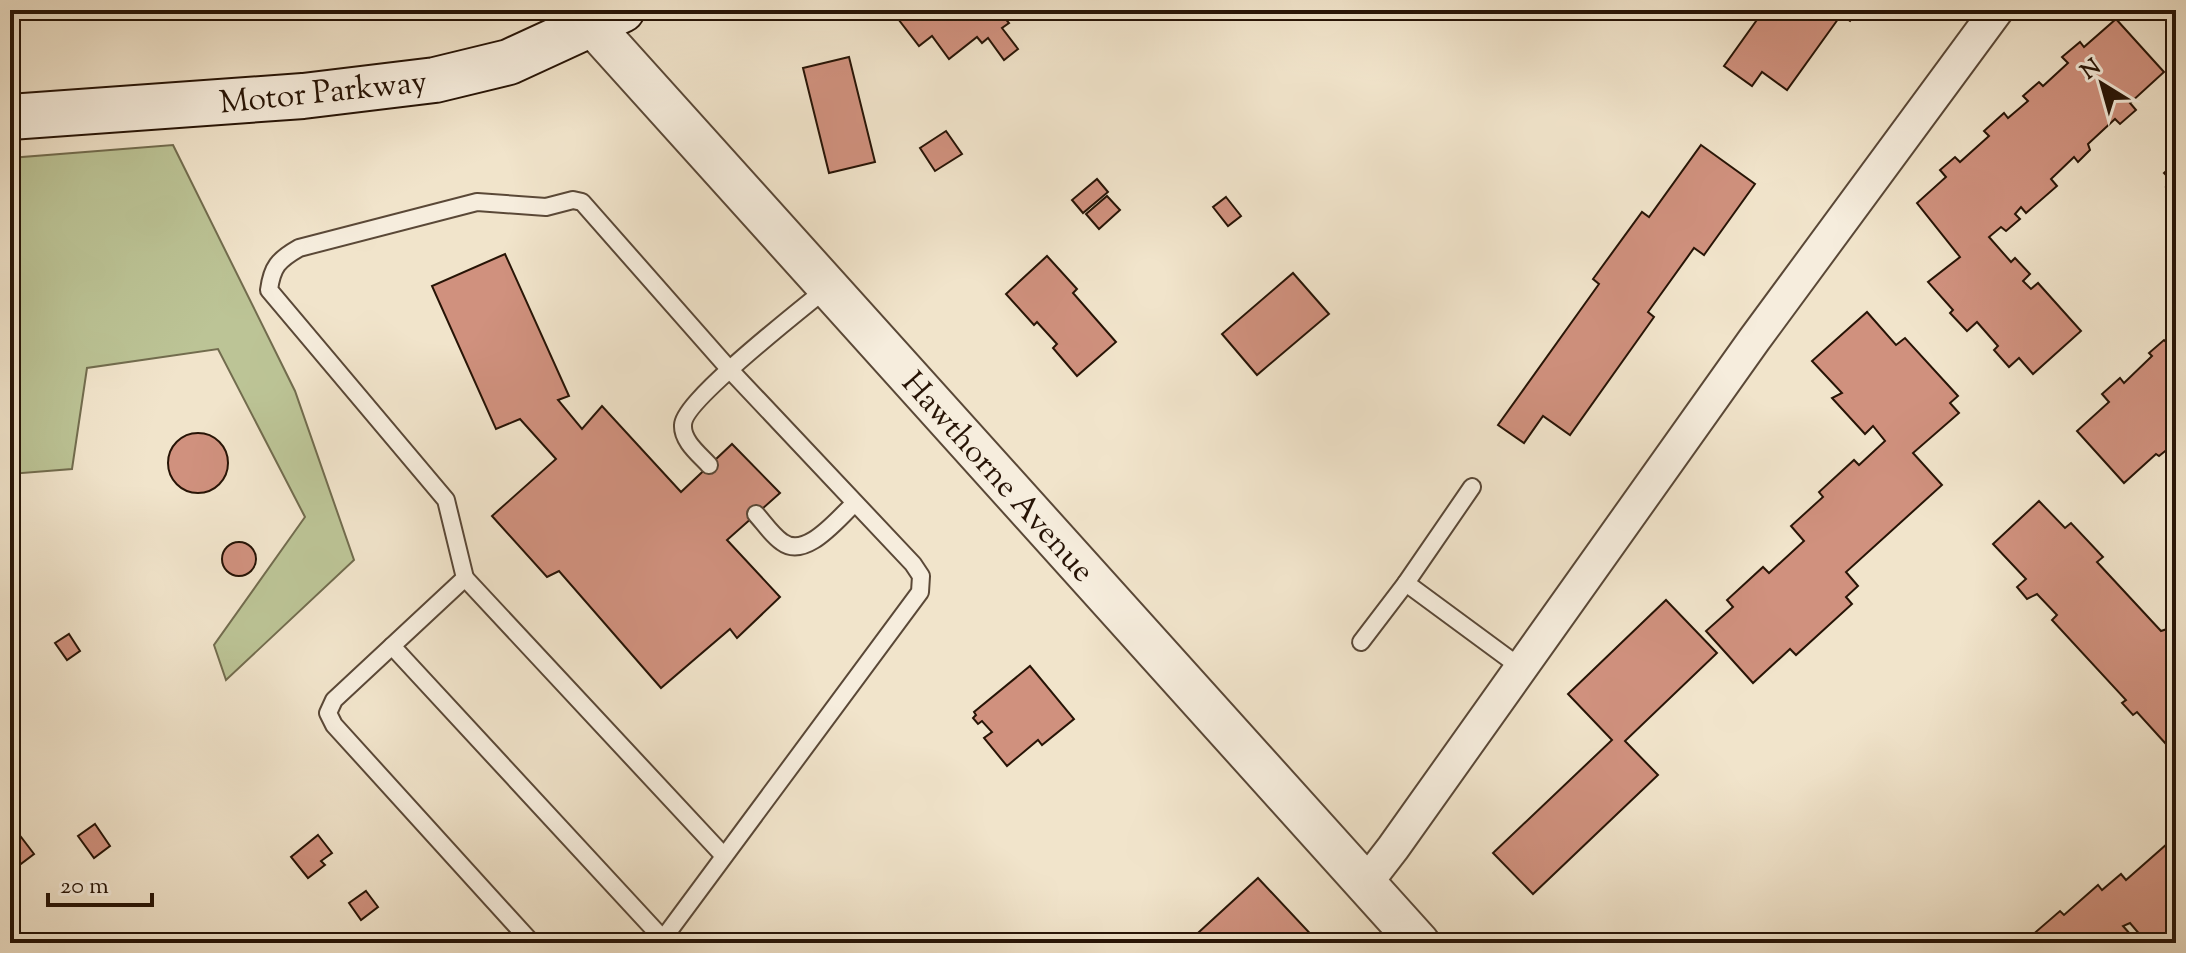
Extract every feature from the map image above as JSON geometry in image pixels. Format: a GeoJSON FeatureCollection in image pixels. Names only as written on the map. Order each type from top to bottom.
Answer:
{"type":"FeatureCollection","features":[{"type":"Feature","properties":{"kind":"main road","name":"Motor Parkway"},"geometry":{"type":"LineString","coordinates":[[10,117],[303,96],[435,80],[509,62],[597,15]]}},
{"type":"Feature","properties":{"kind":"street"},"geometry":{"type":"LineString","coordinates":[[1366,883],[1754,340],[1997,10]]}},
{"type":"Feature","properties":{"kind":"street","name":"Hawthorne Avenue"},"geometry":{"type":"LineString","coordinates":[[597,15],[828,287],[1419,943]]}},
{"type":"Feature","properties":{"kind":"lane"},"geometry":{"type":"LineString","coordinates":[[392,646],[662,941],[920,592],[921,576],[913,564],[730,370],[582,202],[573,200],[546,207],[477,202],[299,248],[281,258],[271,275],[269,290],[446,500],[465,578],[724,856]]}},
{"type":"Feature","properties":{"kind":"lane"},"geometry":{"type":"LineString","coordinates":[[709,465],[684,437],[682,421],[690,409],[730,370],[828,287]]}},
{"type":"Feature","properties":{"kind":"lane"},"geometry":{"type":"LineString","coordinates":[[1361,642],[1472,487]]}},
{"type":"Feature","properties":{"kind":"lane"},"geometry":{"type":"LineString","coordinates":[[756,514],[784,544],[798,547],[811,542],[854,504]]}},
{"type":"Feature","properties":{"kind":"lane"},"geometry":{"type":"LineString","coordinates":[[465,578],[334,700],[328,713],[334,725],[532,943]]}},
{"type":"Feature","properties":{"kind":"lane"},"geometry":{"type":"LineString","coordinates":[[1406,583],[1520,667]]}},
{"type":"Feature","properties":{"kind":"green space"},"geometry":{"type":"Polygon","coordinates":[[[173,145],[295,391],[354,560],[226,680],[214,645],[305,517],[218,349],[87,368],[72,469],[10,474],[10,158],[173,145]]]}},
{"type":"Feature","properties":{"kind":"building"},"geometry":{"type":"Polygon","coordinates":[[[998,10],[1009,23],[1002,28],[1018,49],[1004,60],[988,38],[982,43],[977,37],[949,59],[932,36],[919,46],[892,11],[998,10]]]}},
{"type":"Feature","properties":{"kind":"building"},"geometry":{"type":"Polygon","coordinates":[[[1764,10],[1858,10],[1850,21],[1841,15],[1787,90],[1762,72],[1752,86],[1724,66],[1764,10]]]}},
{"type":"Feature","properties":{"kind":"building"},"geometry":{"type":"Polygon","coordinates":[[[2116,19],[2164,72],[2130,103],[2136,110],[2120,124],[2115,119],[2088,144],[2090,150],[2078,162],[2074,157],[2051,179],[2057,186],[2026,213],[2021,207],[2015,214],[2020,219],[2006,231],[2001,227],[1989,237],[2011,262],[2015,258],[2030,274],[2023,281],[2031,289],[2038,283],[2081,331],[2033,374],[2019,358],[2009,367],[1994,350],[1998,346],[1977,322],[1967,331],[1928,282],[1960,257],[1917,203],[1946,177],[1940,170],[1955,157],[1960,162],[1989,136],[1984,131],[2004,113],[2008,118],[2028,101],[2023,96],[2039,82],[2043,86],[2068,63],[2062,57],[2080,42],[2084,47],[2116,19]]]}},
{"type":"Feature","properties":{"kind":"building"},"geometry":{"type":"Polygon","coordinates":[[[849,57],[875,162],[829,173],[803,68],[849,57]]]}},
{"type":"Feature","properties":{"kind":"building"},"geometry":{"type":"Polygon","coordinates":[[[946,131],[962,154],[935,171],[920,148],[946,131]]]}},
{"type":"Feature","properties":{"kind":"building"},"geometry":{"type":"Polygon","coordinates":[[[1701,145],[1755,184],[1704,255],[1694,248],[1648,312],[1654,317],[1570,435],[1543,416],[1524,443],[1498,425],[1599,284],[1593,279],[1642,212],[1649,217],[1701,145]]]}},
{"type":"Feature","properties":{"kind":"building"},"geometry":{"type":"Polygon","coordinates":[[[2176,162],[2176,197],[2166,187],[2172,181],[2164,173],[2176,162]]]}},
{"type":"Feature","properties":{"kind":"building"},"geometry":{"type":"Polygon","coordinates":[[[1097,179],[1108,192],[1083,213],[1072,200],[1097,179]]]}},
{"type":"Feature","properties":{"kind":"building"},"geometry":{"type":"Polygon","coordinates":[[[1107,196],[1120,210],[1099,229],[1086,214],[1107,196]]]}},
{"type":"Feature","properties":{"kind":"building"},"geometry":{"type":"Polygon","coordinates":[[[1226,197],[1241,216],[1228,226],[1213,207],[1226,197]]]}},
{"type":"Feature","properties":{"kind":"building"},"geometry":{"type":"Polygon","coordinates":[[[505,254],[569,396],[558,400],[582,429],[602,406],[681,492],[732,444],[780,493],[727,540],[780,597],[737,638],[730,629],[661,688],[559,571],[547,577],[492,516],[556,459],[520,419],[496,429],[432,286],[505,254]]]}},
{"type":"Feature","properties":{"kind":"building"},"geometry":{"type":"Polygon","coordinates":[[[1047,256],[1077,289],[1073,293],[1116,342],[1077,376],[1053,348],[1057,344],[1037,322],[1034,325],[1006,294],[1047,256]]]}},
{"type":"Feature","properties":{"kind":"building"},"geometry":{"type":"Polygon","coordinates":[[[1293,273],[1329,314],[1257,375],[1222,334],[1293,273]]]}},
{"type":"Feature","properties":{"kind":"building"},"geometry":{"type":"Polygon","coordinates":[[[1867,312],[1896,345],[1905,338],[1958,396],[1950,403],[1959,413],[1913,453],[1942,485],[1846,572],[1858,586],[1846,597],[1852,604],[1796,655],[1790,649],[1753,683],[1706,631],[1733,607],[1727,600],[1763,567],[1769,573],[1804,541],[1791,526],[1823,497],[1819,492],[1854,460],[1859,465],[1885,441],[1873,426],[1865,434],[1832,398],[1842,393],[1812,361],[1867,312]]]}},
{"type":"Feature","properties":{"kind":"building"},"geometry":{"type":"Polygon","coordinates":[[[2176,335],[2176,433],[2169,439],[2174,444],[2159,456],[2156,454],[2124,483],[2077,431],[2109,402],[2102,394],[2120,378],[2124,383],[2152,356],[2149,353],[2164,340],[2167,343],[2176,335]]]}},
{"type":"Feature","properties":{"kind":"building"},"geometry":{"type":"Polygon","coordinates":[[[198,433],[210,435],[219,442],[226,451],[226,475],[219,484],[210,491],[198,493],[186,491],[177,484],[170,475],[168,463],[170,451],[177,442],[186,435],[198,433]]]}},
{"type":"Feature","properties":{"kind":"building"},"geometry":{"type":"Polygon","coordinates":[[[2039,501],[2065,528],[2071,523],[2103,557],[2097,562],[2161,631],[2167,629],[2176,639],[2173,649],[2176,651],[2176,735],[2166,744],[2137,712],[2133,715],[2122,703],[2126,700],[2052,620],[2057,615],[2037,594],[2027,599],[2017,587],[2026,579],[1993,544],[2039,501]]]}},
{"type":"Feature","properties":{"kind":"building"},"geometry":{"type":"Polygon","coordinates":[[[239,542],[251,547],[256,559],[251,571],[239,576],[227,571],[222,559],[227,547],[239,542]]]}},
{"type":"Feature","properties":{"kind":"building"},"geometry":{"type":"Polygon","coordinates":[[[1666,600],[1717,653],[1625,741],[1658,775],[1533,894],[1493,853],[1612,740],[1568,694],[1666,600]]]}},
{"type":"Feature","properties":{"kind":"building"},"geometry":{"type":"Polygon","coordinates":[[[69,634],[80,651],[67,660],[55,643],[69,634]]]}},
{"type":"Feature","properties":{"kind":"building"},"geometry":{"type":"Polygon","coordinates":[[[1030,666],[1074,719],[1042,745],[1038,740],[1007,766],[984,738],[992,732],[982,721],[978,724],[973,718],[976,715],[974,712],[1030,666]]]}},
{"type":"Feature","properties":{"kind":"building"},"geometry":{"type":"Polygon","coordinates":[[[95,824],[110,846],[94,858],[78,836],[95,824]]]}},
{"type":"Feature","properties":{"kind":"building"},"geometry":{"type":"Polygon","coordinates":[[[15,829],[34,854],[13,870],[18,877],[10,883],[10,833],[15,829]]]}},
{"type":"Feature","properties":{"kind":"building"},"geometry":{"type":"Polygon","coordinates":[[[318,835],[332,853],[321,861],[325,865],[308,878],[291,857],[318,835]]]}},
{"type":"Feature","properties":{"kind":"building"},"geometry":{"type":"Polygon","coordinates":[[[2176,836],[2176,927],[2158,943],[2147,943],[2130,923],[2123,926],[2138,943],[2023,943],[2060,911],[2064,915],[2098,885],[2102,890],[2121,874],[2126,880],[2176,836]]]}},
{"type":"Feature","properties":{"kind":"building"},"geometry":{"type":"Polygon","coordinates":[[[1258,878],[1319,943],[1187,943],[1258,878]]]}},
{"type":"Feature","properties":{"kind":"building"},"geometry":{"type":"Polygon","coordinates":[[[366,891],[378,907],[361,920],[349,903],[366,891]]]}}]}
